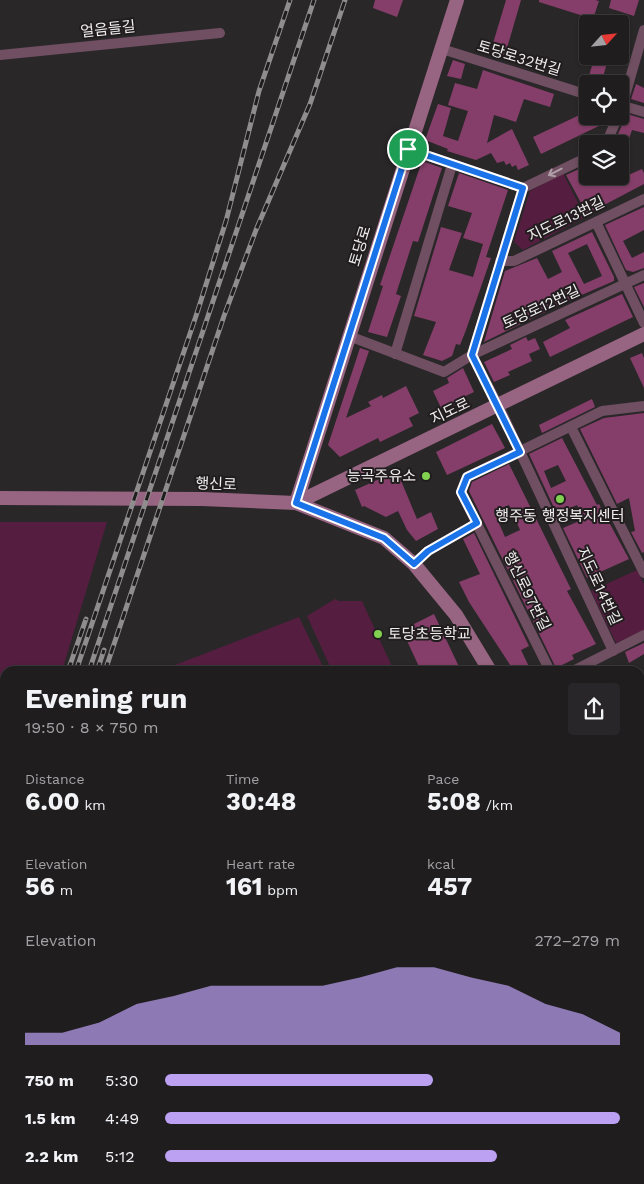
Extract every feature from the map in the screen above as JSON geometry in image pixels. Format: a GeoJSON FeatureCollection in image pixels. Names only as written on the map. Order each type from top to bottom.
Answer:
{"type":"FeatureCollection","features":[{"type":"Feature","properties":{"kind":"main road","name":"토당로"},"geometry":{"type":"LineString","coordinates":[[296,503],[457,0]]}},
{"type":"Feature","properties":{"kind":"main road","name":"지도로"},"geometry":{"type":"LineString","coordinates":[[296,503],[644,334]]}},
{"type":"Feature","properties":{"kind":"main road","name":"행신로"},"geometry":{"type":"LineString","coordinates":[[0,498],[202,499],[296,503],[384,538],[414,564],[456,615],[487,666]]}},
{"type":"Feature","properties":{"kind":"street"},"geometry":{"type":"LineString","coordinates":[[629,81],[644,30]]}},
{"type":"Feature","properties":{"kind":"street","name":"얼음들길"},"geometry":{"type":"LineString","coordinates":[[0,55],[220,33]]}},
{"type":"Feature","properties":{"kind":"street","name":"토당로32번길"},"geometry":{"type":"LineString","coordinates":[[442,49],[579,92]]}},
{"type":"Feature","properties":{"kind":"street"},"geometry":{"type":"LineString","coordinates":[[629,109],[644,112]]}},
{"type":"Feature","properties":{"kind":"street"},"geometry":{"type":"LineString","coordinates":[[408,149],[523,188],[579,161]]}},
{"type":"Feature","properties":{"kind":"street"},"geometry":{"type":"LineString","coordinates":[[396,354],[452,165]]}},
{"type":"Feature","properties":{"kind":"street","name":"지도로13번길"},"geometry":{"type":"LineString","coordinates":[[472,355],[523,188]]}},
{"type":"Feature","properties":{"kind":"street","name":"지도로13번길"},"geometry":{"type":"LineString","coordinates":[[500,261],[514,261],[644,199]]}},
{"type":"Feature","properties":{"kind":"street"},"geometry":{"type":"LineString","coordinates":[[596,222],[644,323]]}},
{"type":"Feature","properties":{"kind":"street","name":"토당로12번길"},"geometry":{"type":"LineString","coordinates":[[349,336],[444,372],[472,355],[644,275]]}},
{"type":"Feature","properties":{"kind":"street"},"geometry":{"type":"LineString","coordinates":[[472,355],[498,405]]}},
{"type":"Feature","properties":{"kind":"street","name":"지도로14번길"},"geometry":{"type":"LineString","coordinates":[[498,405],[612,651]]}},
{"type":"Feature","properties":{"kind":"street"},"geometry":{"type":"LineString","coordinates":[[414,564],[428,551],[477,523],[461,492],[467,477],[602,411],[644,406]]}},
{"type":"Feature","properties":{"kind":"street"},"geometry":{"type":"LineString","coordinates":[[571,427],[644,573]]}},
{"type":"Feature","properties":{"kind":"street","name":"행신로97번길"},"geometry":{"type":"LineString","coordinates":[[477,523],[548,666]]}},
{"type":"Feature","properties":{"kind":"street"},"geometry":{"type":"LineString","coordinates":[[583,666],[644,635]]}},
{"type":"Feature","properties":{"kind":"shaded area"},"geometry":{"type":"Polygon","coordinates":[[[563,173],[585,217],[523,250],[514,242],[530,191],[563,173]]]}},
{"type":"Feature","properties":{"kind":"shaded area"},"geometry":{"type":"Polygon","coordinates":[[[0,522],[107,522],[64,666],[0,666],[0,522]]]}},
{"type":"Feature","properties":{"kind":"shaded area"},"geometry":{"type":"Polygon","coordinates":[[[637,570],[644,584],[644,630],[616,643],[591,591],[637,570]]]}},
{"type":"Feature","properties":{"kind":"shaded area"},"geometry":{"type":"Polygon","coordinates":[[[335,599],[339,601],[362,601],[392,666],[330,666],[307,616],[335,599]]]}},
{"type":"Feature","properties":{"kind":"shaded area"},"geometry":{"type":"Polygon","coordinates":[[[299,617],[323,666],[175,666],[299,617]]]}},
{"type":"Feature","properties":{"kind":"building"},"geometry":{"type":"Polygon","coordinates":[[[375,0],[403,0],[397,17],[373,8],[375,0]]]}},
{"type":"Feature","properties":{"kind":"building"},"geometry":{"type":"Polygon","coordinates":[[[506,0],[521,0],[505,55],[491,50],[506,0]]]}},
{"type":"Feature","properties":{"kind":"building"},"geometry":{"type":"Polygon","coordinates":[[[539,0],[599,1],[594,15],[580,15],[539,2],[539,0]]]}},
{"type":"Feature","properties":{"kind":"building"},"geometry":{"type":"Polygon","coordinates":[[[611,0],[639,0],[634,16],[609,8],[611,0]]]}},
{"type":"Feature","properties":{"kind":"building"},"geometry":{"type":"Polygon","coordinates":[[[453,60],[465,64],[461,79],[447,76],[453,60]]]}},
{"type":"Feature","properties":{"kind":"building"},"geometry":{"type":"Polygon","coordinates":[[[592,65],[606,65],[604,75],[589,75],[592,65]]]}},
{"type":"Feature","properties":{"kind":"building"},"geometry":{"type":"Polygon","coordinates":[[[483,70],[554,94],[550,107],[524,99],[516,122],[494,115],[487,143],[512,129],[529,165],[518,170],[516,165],[512,167],[510,163],[506,165],[504,161],[497,163],[491,153],[476,160],[447,151],[448,149],[425,140],[438,104],[451,108],[443,136],[458,141],[468,111],[448,105],[455,83],[477,89],[483,70]]]}},
{"type":"Feature","properties":{"kind":"building"},"geometry":{"type":"Polygon","coordinates":[[[636,84],[644,88],[644,103],[631,99],[636,84]]]}},
{"type":"Feature","properties":{"kind":"building"},"geometry":{"type":"Polygon","coordinates":[[[579,115],[579,125],[601,125],[541,154],[533,137],[579,115]]]}},
{"type":"Feature","properties":{"kind":"building"},"geometry":{"type":"Polygon","coordinates":[[[629,115],[644,119],[644,133],[632,130],[629,138],[629,135],[618,135],[622,125],[629,125],[629,115]]]}},
{"type":"Feature","properties":{"kind":"building"},"geometry":{"type":"Polygon","coordinates":[[[422,161],[442,168],[418,242],[413,241],[396,294],[401,296],[387,337],[368,332],[383,286],[380,285],[422,161]]]}},
{"type":"Feature","properties":{"kind":"building"},"geometry":{"type":"Polygon","coordinates":[[[579,169],[579,185],[629,185],[629,175],[642,169],[644,184],[587,214],[566,175],[579,169]]]}},
{"type":"Feature","properties":{"kind":"building"},"geometry":{"type":"Polygon","coordinates":[[[459,173],[508,190],[486,257],[491,258],[466,330],[460,345],[456,344],[452,356],[442,361],[423,355],[436,322],[414,316],[441,227],[462,233],[449,270],[473,277],[483,244],[463,238],[472,213],[448,206],[459,173]]]}},
{"type":"Feature","properties":{"kind":"building"},"geometry":{"type":"Polygon","coordinates":[[[644,207],[644,230],[623,241],[632,258],[644,252],[644,268],[633,272],[626,270],[605,225],[644,207]]]}},
{"type":"Feature","properties":{"kind":"building"},"geometry":{"type":"Polygon","coordinates":[[[592,232],[614,277],[614,281],[484,342],[505,271],[537,258],[548,279],[562,272],[552,251],[592,232]],[[587,244],[568,253],[584,284],[602,276],[587,244]]]}},
{"type":"Feature","properties":{"kind":"building"},"geometry":{"type":"Polygon","coordinates":[[[644,283],[644,307],[634,287],[644,283]]]}},
{"type":"Feature","properties":{"kind":"building"},"geometry":{"type":"Polygon","coordinates":[[[622,294],[633,317],[550,357],[543,342],[570,328],[565,320],[622,294]]]}},
{"type":"Feature","properties":{"kind":"building"},"geometry":{"type":"Polygon","coordinates":[[[526,337],[528,341],[535,338],[540,349],[529,354],[532,361],[508,372],[510,375],[494,382],[484,362],[512,349],[510,345],[526,337]]]}},
{"type":"Feature","properties":{"kind":"building"},"geometry":{"type":"Polygon","coordinates":[[[360,348],[369,351],[346,418],[371,406],[368,402],[382,395],[383,398],[406,386],[419,413],[409,418],[413,426],[380,442],[378,438],[340,457],[328,445],[360,348]]]}},
{"type":"Feature","properties":{"kind":"building"},"geometry":{"type":"Polygon","coordinates":[[[642,353],[644,358],[644,388],[630,358],[642,353]]]}},
{"type":"Feature","properties":{"kind":"building"},"geometry":{"type":"Polygon","coordinates":[[[463,368],[474,392],[441,408],[433,391],[449,383],[447,378],[463,368]]]}},
{"type":"Feature","properties":{"kind":"building"},"geometry":{"type":"Polygon","coordinates":[[[592,399],[595,407],[542,433],[539,425],[592,399]]]}},
{"type":"Feature","properties":{"kind":"building"},"geometry":{"type":"Polygon","coordinates":[[[644,413],[644,552],[642,553],[631,532],[635,531],[629,498],[617,504],[580,429],[604,418],[644,413]]]}},
{"type":"Feature","properties":{"kind":"building"},"geometry":{"type":"Polygon","coordinates":[[[492,424],[505,448],[447,475],[436,452],[492,424]]]}},
{"type":"Feature","properties":{"kind":"building"},"geometry":{"type":"Polygon","coordinates":[[[562,438],[597,505],[599,504],[629,559],[587,578],[563,528],[584,519],[577,505],[557,514],[529,454],[562,438]],[[558,465],[544,471],[551,488],[566,481],[558,465]]]}},
{"type":"Feature","properties":{"kind":"building"},"geometry":{"type":"Polygon","coordinates":[[[509,464],[571,589],[567,591],[596,644],[572,655],[574,659],[560,666],[555,666],[469,491],[472,482],[509,464]],[[509,505],[494,512],[505,537],[520,530],[509,505]]]}},
{"type":"Feature","properties":{"kind":"building"},"geometry":{"type":"Polygon","coordinates":[[[397,471],[417,519],[431,512],[438,529],[416,541],[407,530],[398,511],[386,517],[364,506],[362,507],[355,490],[397,471]]]}},
{"type":"Feature","properties":{"kind":"building"},"geometry":{"type":"Polygon","coordinates":[[[474,533],[529,646],[521,650],[529,666],[511,666],[469,602],[459,582],[480,574],[463,539],[474,533]]]}},
{"type":"Feature","properties":{"kind":"building"},"geometry":{"type":"Polygon","coordinates":[[[434,614],[459,666],[419,666],[402,630],[434,614]]]}},
{"type":"Feature","properties":{"kind":"building"},"geometry":{"type":"Polygon","coordinates":[[[644,643],[644,654],[629,663],[625,652],[644,643]]]}},
{"type":"Feature","properties":{"kind":"railway"},"geometry":{"type":"LineString","coordinates":[[78,666],[198,310],[226,221],[259,91],[290,0]]}},
{"type":"Feature","properties":{"kind":"railway"},"geometry":{"type":"LineString","coordinates":[[91,666],[314,0]]}},
{"type":"Feature","properties":{"kind":"railway"},"geometry":{"type":"LineString","coordinates":[[107,666],[224,316],[256,230],[310,104],[345,0]]}},
{"type":"Feature","properties":{"kind":"railway"},"geometry":{"type":"LineString","coordinates":[[70,666],[86,619]]}},
{"type":"Feature","properties":{"kind":"railway"},"geometry":{"type":"LineString","coordinates":[[99,666],[104,650]]}},
{"type":"Feature","properties":{"kind":"place","name":"능곡주유소"},"geometry":{"type":"Point","coordinates":[426,476]}},
{"type":"Feature","properties":{"kind":"place","name":"행주동 행정복지센터"},"geometry":{"type":"Point","coordinates":[560,499]}},
{"type":"Feature","properties":{"kind":"place","name":"토당초등학교"},"geometry":{"type":"Point","coordinates":[378,634]}},
{"type":"Feature","properties":{"kind":"route"},"geometry":{"type":"LineString","coordinates":[[408,149],[523,188],[472,355],[520,452],[467,477],[461,492],[477,523],[428,551],[414,564],[384,538],[296,503],[408,149]]}}]}
